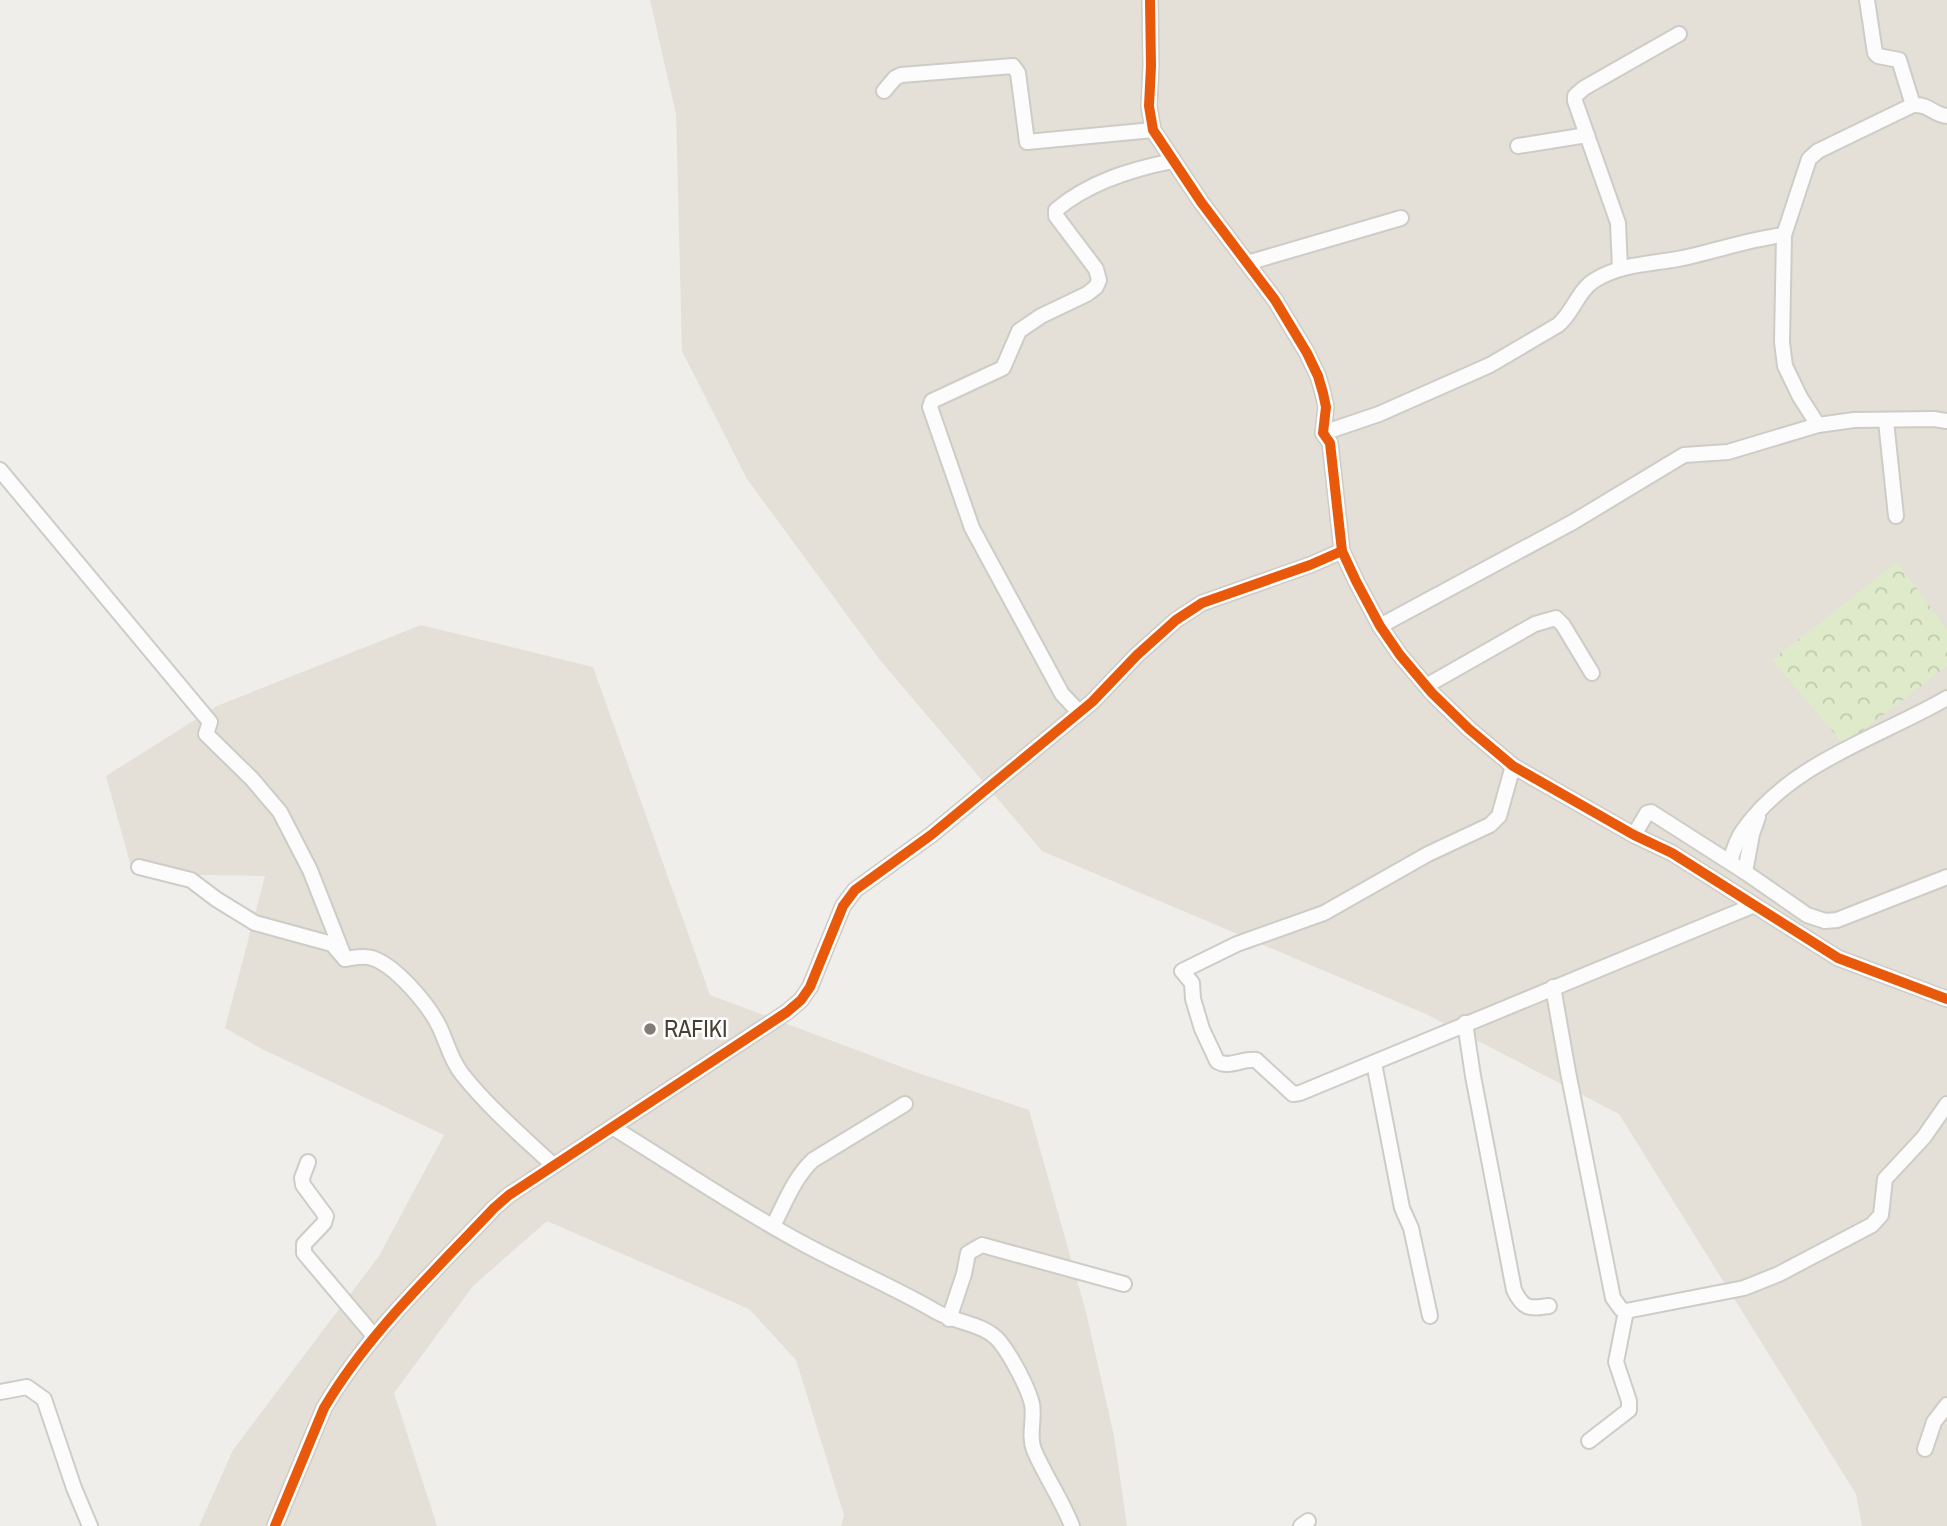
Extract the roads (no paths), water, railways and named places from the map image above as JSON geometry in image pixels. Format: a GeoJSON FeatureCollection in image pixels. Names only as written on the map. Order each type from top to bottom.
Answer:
{"type":"FeatureCollection","features":[{"type":"Feature","properties":{"kind":"street"},"geometry":{"type":"LineString","coordinates":[[1150,0],[1152,66],[1149,106],[1153,130],[1275,300],[1318,376],[1326,407],[1322,433],[1330,443],[1342,551],[1380,626],[1400,655],[1426,686],[1469,729],[1513,766],[1634,835],[1672,853],[1838,958],[1947,999]]}},
{"type":"Feature","properties":{"kind":"street"},"geometry":{"type":"LineString","coordinates":[[1867,0],[1875,53],[1899,60],[1913,105]]}},
{"type":"Feature","properties":{"kind":"street"},"geometry":{"type":"LineString","coordinates":[[1620,269],[1618,223],[1575,101],[1578,92],[1679,34]]}},
{"type":"Feature","properties":{"kind":"street"},"geometry":{"type":"LineString","coordinates":[[884,91],[901,75],[1007,65],[1016,68],[1018,73],[1027,142],[1153,130]]}},
{"type":"Feature","properties":{"kind":"street"},"geometry":{"type":"LineString","coordinates":[[1818,425],[1785,366],[1782,342],[1784,235],[1810,159],[1818,151],[1913,105],[1923,104],[1947,116]]}},
{"type":"Feature","properties":{"kind":"street"},"geometry":{"type":"LineString","coordinates":[[1518,146],[1587,135]]}},
{"type":"Feature","properties":{"kind":"street"},"geometry":{"type":"LineString","coordinates":[[1079,712],[1062,694],[972,528],[930,407],[932,401],[1003,368],[1019,331],[1041,316],[1096,287],[1099,280],[1097,269],[1056,216],[1056,210],[1073,198],[1123,173],[1173,161]]}},
{"type":"Feature","properties":{"kind":"street"},"geometry":{"type":"LineString","coordinates":[[1247,263],[1401,218]]}},
{"type":"Feature","properties":{"kind":"street"},"geometry":{"type":"LineString","coordinates":[[1322,433],[1379,414],[1490,365],[1558,325],[1593,281],[1620,269],[1784,235]]}},
{"type":"Feature","properties":{"kind":"street"},"geometry":{"type":"LineString","coordinates":[[1380,626],[1573,522],[1684,455],[1728,452],[1832,422],[1934,419],[1947,421]]}},
{"type":"Feature","properties":{"kind":"street"},"geometry":{"type":"LineString","coordinates":[[1886,421],[1896,516]]}},
{"type":"Feature","properties":{"kind":"street"},"geometry":{"type":"LineString","coordinates":[[0,470],[210,722],[206,734],[252,779],[280,812],[316,882],[345,959]]}},
{"type":"Feature","properties":{"kind":"street"},"geometry":{"type":"LineString","coordinates":[[275,1526],[324,1408],[374,1336],[494,1208],[509,1195],[801,1000],[810,987],[843,906],[855,890],[932,835],[1079,712],[1176,620],[1202,603],[1342,551]]}},
{"type":"Feature","properties":{"kind":"street"},"geometry":{"type":"LineString","coordinates":[[1426,686],[1535,624],[1556,618],[1592,673]]}},
{"type":"Feature","properties":{"kind":"street"},"geometry":{"type":"LineString","coordinates":[[1730,862],[1740,834],[1763,806],[1790,783],[1832,757],[1909,720],[1947,698]]}},
{"type":"Feature","properties":{"kind":"street"},"geometry":{"type":"LineString","coordinates":[[1513,766],[1499,816],[1490,825],[1428,854],[1324,913],[1237,944],[1182,971],[1192,983],[1193,999],[1202,1029],[1217,1061],[1221,1064],[1256,1060],[1293,1094],[1309,1091],[1465,1023],[1752,905]]}},
{"type":"Feature","properties":{"kind":"street"},"geometry":{"type":"LineString","coordinates":[[1745,872],[1752,834],[1763,806]]}},
{"type":"Feature","properties":{"kind":"street"},"geometry":{"type":"LineString","coordinates":[[1634,835],[1644,817],[1651,812],[1807,915],[1825,921],[1837,920],[1947,877]]}},
{"type":"Feature","properties":{"kind":"street"},"geometry":{"type":"LineString","coordinates":[[139,867],[191,880],[255,923],[331,944],[345,959]]}},
{"type":"Feature","properties":{"kind":"street"},"geometry":{"type":"LineString","coordinates":[[345,959],[369,957],[387,965],[431,1013],[440,1027],[452,1061],[463,1075],[506,1123],[554,1165]]}},
{"type":"Feature","properties":{"kind":"street"},"geometry":{"type":"LineString","coordinates":[[1553,987],[1613,1298],[1621,1309],[1626,1311],[1744,1288],[1779,1274],[1872,1225],[1881,1215],[1885,1179],[1924,1137],[1947,1104]]}},
{"type":"Feature","properties":{"kind":"street"},"geometry":{"type":"LineString","coordinates":[[1465,1023],[1514,1290],[1525,1306],[1549,1306]]}},
{"type":"Feature","properties":{"kind":"street"},"geometry":{"type":"LineString","coordinates":[[1374,1063],[1402,1208],[1410,1228],[1430,1316]]}},
{"type":"Feature","properties":{"kind":"street"},"geometry":{"type":"LineString","coordinates":[[773,1226],[803,1169],[813,1160],[905,1104]]}},
{"type":"Feature","properties":{"kind":"street"},"geometry":{"type":"LineString","coordinates":[[612,1127],[702,1185],[773,1226],[949,1319],[987,1330],[999,1341],[1032,1402],[1033,1419],[1030,1430],[1035,1452],[1063,1503],[1072,1526]]}},
{"type":"Feature","properties":{"kind":"street"},"geometry":{"type":"LineString","coordinates":[[308,1162],[302,1178],[303,1185],[326,1216],[324,1223],[304,1244],[304,1253],[374,1336]]}},
{"type":"Feature","properties":{"kind":"street"},"geometry":{"type":"LineString","coordinates":[[949,1319],[968,1253],[982,1245],[1124,1284]]}},
{"type":"Feature","properties":{"kind":"street"},"geometry":{"type":"LineString","coordinates":[[1589,1441],[1629,1410],[1629,1401],[1616,1362],[1626,1311]]}},
{"type":"Feature","properties":{"kind":"street"},"geometry":{"type":"LineString","coordinates":[[0,1392],[27,1387],[44,1399],[90,1526]]}},
{"type":"Feature","properties":{"kind":"street"},"geometry":{"type":"LineString","coordinates":[[1925,1449],[1934,1422],[1947,1405]]}},
{"type":"Feature","properties":{"kind":"place","name":"RAFIKI"},"geometry":{"type":"Point","coordinates":[650,1029]}}]}
